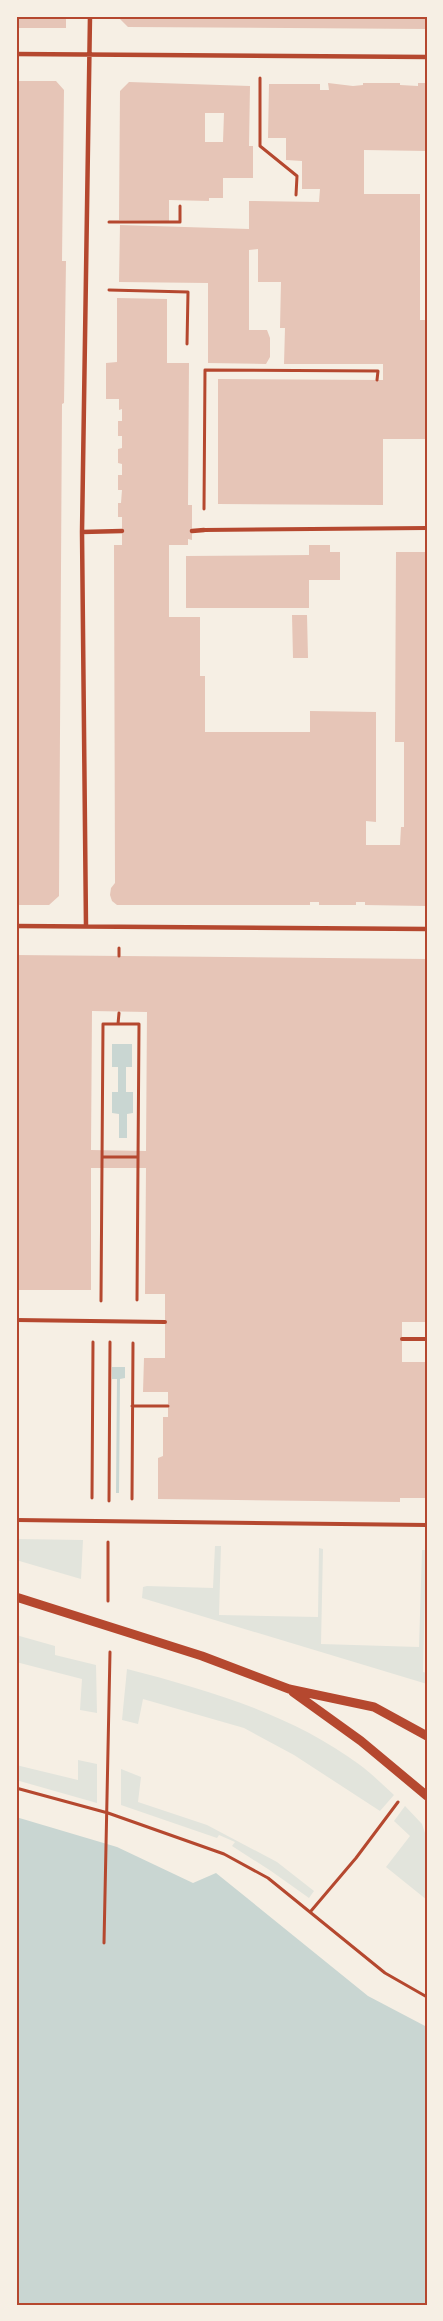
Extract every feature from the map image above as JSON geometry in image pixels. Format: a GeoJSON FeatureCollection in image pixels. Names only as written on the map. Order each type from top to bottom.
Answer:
{"type":"FeatureCollection","features":[{"type":"Feature","properties":{"kind":"street"},"geometry":{"type":"LineString","coordinates":[[86,926],[82,532],[90,16]]}},
{"type":"Feature","properties":{"kind":"street"},"geometry":{"type":"LineString","coordinates":[[16,54],[427,56]]}},
{"type":"Feature","properties":{"kind":"street"},"geometry":{"type":"LineString","coordinates":[[192,530],[204,530]]}},
{"type":"Feature","properties":{"kind":"street"},"geometry":{"type":"LineString","coordinates":[[82,532],[122,531]]}},
{"type":"Feature","properties":{"kind":"street"},"geometry":{"type":"LineString","coordinates":[[16,926],[427,929]]}},
{"type":"Feature","properties":{"kind":"street"},"geometry":{"type":"LineString","coordinates":[[16,1597],[202,1656],[289,1689],[374,1708],[427,1736]]}},
{"type":"Feature","properties":{"kind":"street"},"geometry":{"type":"LineString","coordinates":[[16,1602],[43,1607]]}},
{"type":"Feature","properties":{"kind":"street"},"geometry":{"type":"LineString","coordinates":[[289,1689],[361,1741],[427,1796]]}},
{"type":"Feature","properties":{"kind":"lane"},"geometry":{"type":"LineString","coordinates":[[204,530],[427,528]]}},
{"type":"Feature","properties":{"kind":"lane"},"geometry":{"type":"LineString","coordinates":[[16,1320],[165,1322]]}},
{"type":"Feature","properties":{"kind":"lane"},"geometry":{"type":"LineString","coordinates":[[402,1339],[427,1339]]}},
{"type":"Feature","properties":{"kind":"lane"},"geometry":{"type":"LineString","coordinates":[[16,1520],[427,1525]]}},
{"type":"Feature","properties":{"kind":"path"},"geometry":{"type":"LineString","coordinates":[[260,55],[260,146],[296,176],[296,195]]}},
{"type":"Feature","properties":{"kind":"path"},"geometry":{"type":"LineString","coordinates":[[87,222],[180,222],[180,206]]}},
{"type":"Feature","properties":{"kind":"path"},"geometry":{"type":"LineString","coordinates":[[86,290],[188,292],[187,344]]}},
{"type":"Feature","properties":{"kind":"path"},"geometry":{"type":"LineString","coordinates":[[204,530],[205,370],[378,371],[377,380]]}},
{"type":"Feature","properties":{"kind":"path"},"geometry":{"type":"LineString","coordinates":[[118,1024],[119,1013]]}},
{"type":"Feature","properties":{"kind":"path"},"geometry":{"type":"LineString","coordinates":[[101,1280],[103,1024],[139,1024],[132,1476]]}},
{"type":"Feature","properties":{"kind":"path"},"geometry":{"type":"LineString","coordinates":[[102,1157],[138,1157]]}},
{"type":"Feature","properties":{"kind":"path"},"geometry":{"type":"LineString","coordinates":[[109,1476],[112,1321]]}},
{"type":"Feature","properties":{"kind":"path"},"geometry":{"type":"LineString","coordinates":[[91,1521],[93,1322]]}},
{"type":"Feature","properties":{"kind":"path"},"geometry":{"type":"LineString","coordinates":[[132,1406],[168,1406]]}},
{"type":"Feature","properties":{"kind":"path"},"geometry":{"type":"LineString","coordinates":[[107,1627],[108,1522]]}},
{"type":"Feature","properties":{"kind":"path"},"geometry":{"type":"LineString","coordinates":[[104,1943],[108,1813],[109,1681]]}},
{"type":"Feature","properties":{"kind":"path"},"geometry":{"type":"LineString","coordinates":[[311,1911],[356,1858],[411,1783]]}},
{"type":"Feature","properties":{"kind":"path"},"geometry":{"type":"LineString","coordinates":[[16,1788],[108,1813],[224,1854],[268,1878],[385,1973],[427,1997]]}},
{"type":"Feature","properties":{"kind":"shaded area"},"geometry":{"type":"Polygon","coordinates":[[[112,1044],[132,1044],[132,1067],[126,1067],[126,1092],[133,1092],[133,1113],[127,1114],[127,1138],[119,1138],[119,1114],[112,1113],[112,1092],[118,1092],[118,1067],[112,1067],[112,1044]]]}},
{"type":"Feature","properties":{"kind":"shaded area"},"geometry":{"type":"Polygon","coordinates":[[[112,1367],[125,1367],[125,1378],[120,1379],[119,1493],[116,1493],[117,1379],[112,1379],[112,1367]]]}},
{"type":"Feature","properties":{"kind":"shaded area"},"geometry":{"type":"Polygon","coordinates":[[[16,1539],[83,1540],[81,1579],[16,1560],[16,1539]]]}},
{"type":"Feature","properties":{"kind":"shaded area"},"geometry":{"type":"Polygon","coordinates":[[[215,1546],[221,1546],[219,1615],[318,1617],[319,1548],[323,1549],[321,1644],[419,1647],[422,1550],[426,1550],[423,1672],[427,1673],[427,1684],[142,1598],[143,1587],[147,1586],[213,1588],[215,1546]]]}},
{"type":"Feature","properties":{"kind":"shaded area"},"geometry":{"type":"Polygon","coordinates":[[[16,1635],[55,1646],[55,1655],[96,1665],[97,1713],[80,1710],[82,1679],[16,1662],[16,1635]]]}},
{"type":"Feature","properties":{"kind":"shaded area"},"geometry":{"type":"Polygon","coordinates":[[[127,1669],[218,1695],[306,1731],[334,1747],[364,1768],[394,1795],[380,1811],[294,1755],[244,1728],[143,1699],[138,1724],[122,1720],[127,1669]]]}},
{"type":"Feature","properties":{"kind":"shaded area"},"geometry":{"type":"Polygon","coordinates":[[[78,1760],[97,1764],[97,1803],[16,1780],[16,1765],[78,1780],[78,1760]]]}},
{"type":"Feature","properties":{"kind":"shaded area"},"geometry":{"type":"Polygon","coordinates":[[[121,1769],[141,1777],[138,1802],[207,1825],[277,1862],[314,1891],[309,1898],[232,1846],[235,1842],[219,1835],[217,1838],[121,1805],[121,1769]]]}},
{"type":"Feature","properties":{"kind":"shaded area"},"geometry":{"type":"Polygon","coordinates":[[[405,1806],[422,1824],[427,1839],[427,1900],[386,1867],[410,1836],[394,1821],[405,1806]]]}},
{"type":"Feature","properties":{"kind":"shaded area"},"geometry":{"type":"Polygon","coordinates":[[[16,1817],[117,1847],[193,1883],[216,1873],[368,1996],[427,2027],[427,2305],[16,2305],[16,1817]]]}},
{"type":"Feature","properties":{"kind":"building"},"geometry":{"type":"Polygon","coordinates":[[[16,16],[66,16],[66,28],[16,28],[16,16]]]}},
{"type":"Feature","properties":{"kind":"building"},"geometry":{"type":"Polygon","coordinates":[[[117,16],[427,16],[427,29],[128,27],[117,16]]]}},
{"type":"Feature","properties":{"kind":"building"},"geometry":{"type":"Polygon","coordinates":[[[16,81],[56,81],[64,90],[62,261],[66,261],[64,403],[62,404],[59,896],[49,905],[16,905],[16,81]]]}},
{"type":"Feature","properties":{"kind":"building"},"geometry":{"type":"Polygon","coordinates":[[[129,82],[250,86],[249,146],[253,146],[253,178],[223,178],[223,198],[209,198],[209,201],[169,200],[169,221],[119,220],[120,91],[129,82]],[[205,113],[205,142],[223,142],[224,113],[205,113]]]}},
{"type":"Feature","properties":{"kind":"building"},"geometry":{"type":"Polygon","coordinates":[[[328,83],[353,86],[363,85],[363,83],[400,83],[400,85],[418,86],[418,83],[427,83],[427,151],[364,150],[364,194],[420,194],[420,320],[427,320],[427,439],[383,439],[383,505],[218,504],[218,379],[383,380],[383,364],[284,364],[285,328],[280,328],[281,282],[258,282],[258,249],[249,250],[249,330],[267,330],[270,338],[270,357],[266,364],[208,363],[208,283],[119,282],[120,225],[249,229],[249,201],[319,202],[320,189],[302,189],[302,161],[286,160],[286,138],[268,138],[269,84],[320,84],[320,90],[329,90],[328,83]]]}},
{"type":"Feature","properties":{"kind":"building"},"geometry":{"type":"Polygon","coordinates":[[[117,298],[167,299],[167,363],[189,363],[188,505],[192,505],[192,540],[188,539],[188,545],[169,545],[169,617],[200,617],[200,676],[205,676],[205,732],[310,732],[310,711],[376,712],[376,822],[366,821],[366,845],[400,845],[401,827],[404,827],[404,742],[395,742],[396,552],[427,552],[427,906],[365,905],[365,902],[356,902],[356,905],[319,905],[319,902],[310,902],[310,905],[117,905],[112,901],[110,895],[111,888],[115,883],[114,545],[122,545],[122,517],[118,517],[118,503],[121,503],[122,490],[118,490],[118,475],[122,475],[122,464],[118,463],[118,449],[122,448],[122,436],[118,436],[118,421],[122,421],[122,409],[119,410],[119,399],[106,399],[106,363],[117,362],[117,298]]]}},
{"type":"Feature","properties":{"kind":"building"},"geometry":{"type":"Polygon","coordinates":[[[309,545],[330,545],[330,552],[340,552],[340,580],[309,580],[309,608],[186,608],[186,556],[309,555],[309,545]]]}},
{"type":"Feature","properties":{"kind":"building"},"geometry":{"type":"Polygon","coordinates":[[[292,615],[307,615],[308,658],[293,658],[292,615]]]}},
{"type":"Feature","properties":{"kind":"building"},"geometry":{"type":"Polygon","coordinates":[[[16,955],[427,959],[427,1322],[402,1322],[402,1362],[427,1362],[427,1498],[400,1498],[400,1502],[158,1499],[158,1458],[163,1456],[163,1417],[168,1417],[168,1392],[143,1392],[144,1358],[165,1358],[165,1294],[145,1294],[146,1168],[91,1168],[91,1290],[16,1290],[16,955]],[[92,1011],[91,1150],[146,1151],[147,1012],[92,1011]]]}}]}
